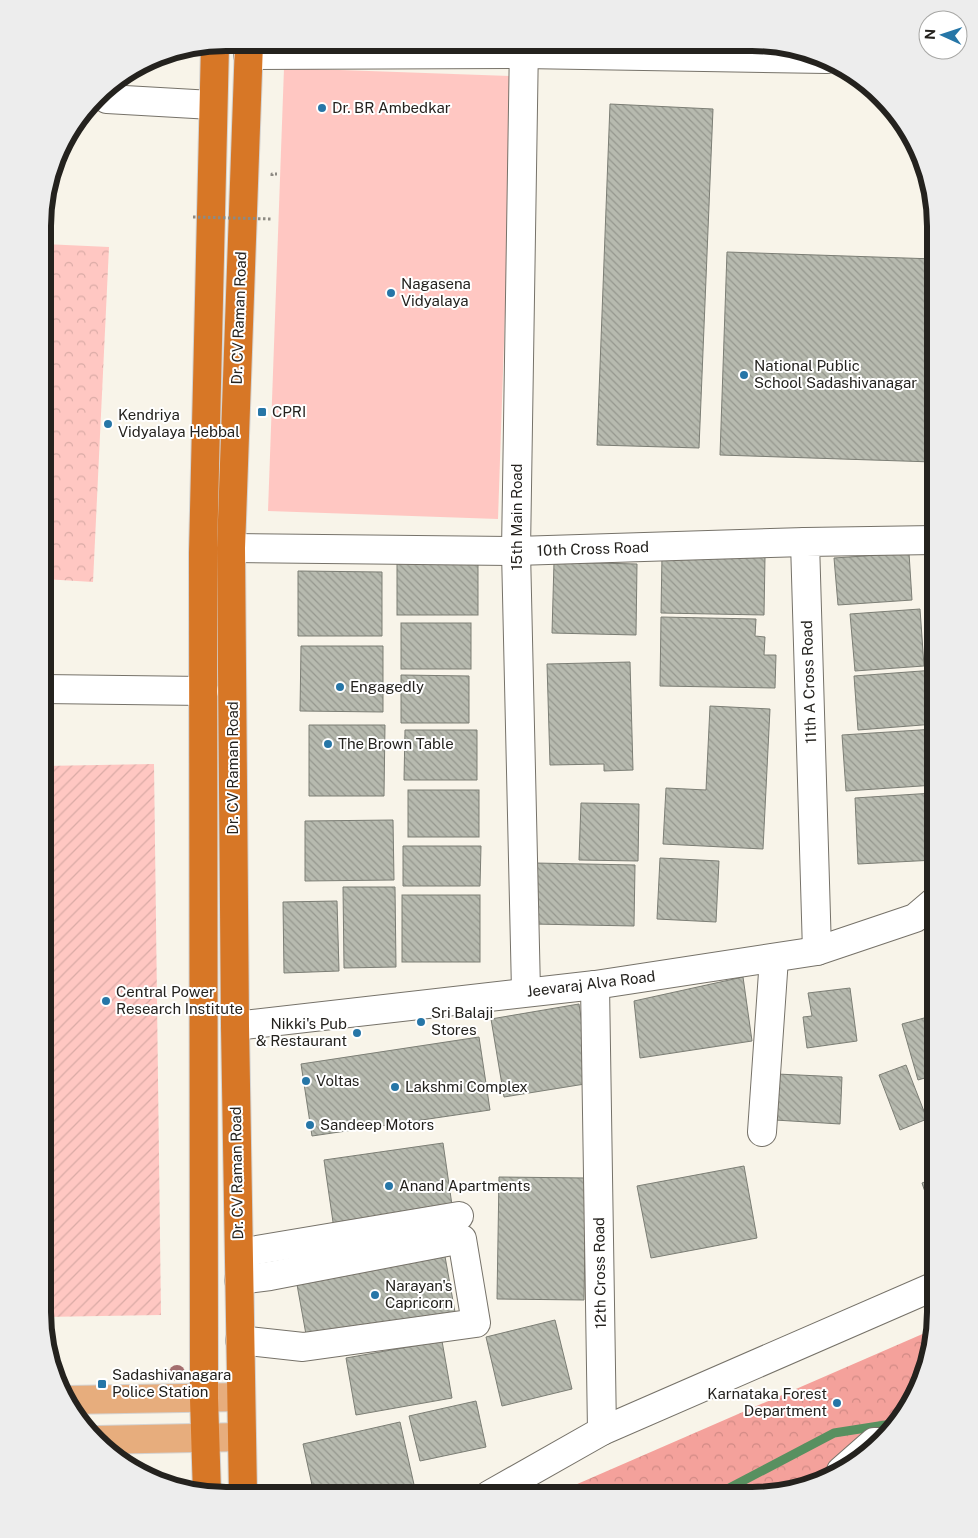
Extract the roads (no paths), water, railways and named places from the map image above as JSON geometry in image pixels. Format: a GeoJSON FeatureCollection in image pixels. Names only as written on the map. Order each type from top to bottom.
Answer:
{"type":"FeatureCollection","features":[{"type":"Feature","properties":{"kind":"highway","name":"Dr. CV Raman Road"},"geometry":{"type":"LineString","coordinates":[[207,1485],[204,1398],[203,543],[214,52]]}},
{"type":"Feature","properties":{"kind":"highway","name":"Dr. CV Raman Road"},"geometry":{"type":"LineString","coordinates":[[243,1487],[235,1026],[231,548],[248,52]]}},
{"type":"Feature","properties":{"kind":"main road"},"geometry":{"type":"LineString","coordinates":[[76,1400],[241,1397]]}},
{"type":"Feature","properties":{"kind":"main road"},"geometry":{"type":"LineString","coordinates":[[108,1440],[242,1437]]}},
{"type":"Feature","properties":{"kind":"street","name":"15th Main Road"},"geometry":{"type":"LineString","coordinates":[[524,51],[516,551],[526,992]]}},
{"type":"Feature","properties":{"kind":"street"},"geometry":{"type":"LineString","coordinates":[[750,51],[783,54]]}},
{"type":"Feature","properties":{"kind":"street"},"geometry":{"type":"LineString","coordinates":[[109,97],[212,104]]}},
{"type":"Feature","properties":{"kind":"street"},"geometry":{"type":"LineString","coordinates":[[805,542],[927,540]]}},
{"type":"Feature","properties":{"kind":"street","name":"10th Cross Road"},"geometry":{"type":"LineString","coordinates":[[231,548],[516,551],[805,542]]}},
{"type":"Feature","properties":{"kind":"street","name":"11th A Cross Road"},"geometry":{"type":"LineString","coordinates":[[805,542],[817,951]]}},
{"type":"Feature","properties":{"kind":"street"},"geometry":{"type":"LineString","coordinates":[[51,689],[204,691]]}},
{"type":"Feature","properties":{"kind":"street","name":"Jeevaraj Alva Road"},"geometry":{"type":"LineString","coordinates":[[235,1026],[595,985],[817,951],[915,918],[926,908]]}},
{"type":"Feature","properties":{"kind":"street"},"geometry":{"type":"LineString","coordinates":[[762,1132],[774,958]]}},
{"type":"Feature","properties":{"kind":"street","name":"12th Cross Road"},"geometry":{"type":"LineString","coordinates":[[595,985],[602,1431]]}},
{"type":"Feature","properties":{"kind":"street"},"geometry":{"type":"LineString","coordinates":[[238,1253],[459,1216]]}},
{"type":"Feature","properties":{"kind":"street"},"geometry":{"type":"LineString","coordinates":[[239,1280],[270,1276],[462,1239],[476,1323],[303,1346],[240,1340]]}},
{"type":"Feature","properties":{"kind":"street"},"geometry":{"type":"LineString","coordinates":[[502,1487],[602,1431],[926,1290]]}},
{"type":"Feature","properties":{"kind":"waterway"},"geometry":{"type":"LineString","coordinates":[[731,1487],[834,1433],[884,1425]]}},
{"type":"Feature","properties":{"kind":"place","name":"Dr. BR Ambedkar"},"geometry":{"type":"Point","coordinates":[322,108]}},
{"type":"Feature","properties":{"kind":"place","name":"Nagasena Vidyalaya"},"geometry":{"type":"Point","coordinates":[391,293]}},
{"type":"Feature","properties":{"kind":"place","name":"National Public School Sadashivanagar"},"geometry":{"type":"Point","coordinates":[744,375]}},
{"type":"Feature","properties":{"kind":"place","name":"CPRI"},"geometry":{"type":"Point","coordinates":[262,412]}},
{"type":"Feature","properties":{"kind":"place","name":"Kendriya Vidyalaya Hebbal"},"geometry":{"type":"Point","coordinates":[108,424]}},
{"type":"Feature","properties":{"kind":"place","name":"Engagedly"},"geometry":{"type":"Point","coordinates":[340,687]}},
{"type":"Feature","properties":{"kind":"place","name":"The Brown Table"},"geometry":{"type":"Point","coordinates":[328,744]}},
{"type":"Feature","properties":{"kind":"place","name":"Central Power Research Institute"},"geometry":{"type":"Point","coordinates":[106,1001]}},
{"type":"Feature","properties":{"kind":"place","name":"Sri Balaji Stores"},"geometry":{"type":"Point","coordinates":[421,1022]}},
{"type":"Feature","properties":{"kind":"place","name":"Nikki's Pub & Restaurant"},"geometry":{"type":"Point","coordinates":[357,1033]}},
{"type":"Feature","properties":{"kind":"place","name":"Voltas"},"geometry":{"type":"Point","coordinates":[306,1081]}},
{"type":"Feature","properties":{"kind":"place","name":"Lakshmi Complex"},"geometry":{"type":"Point","coordinates":[395,1087]}},
{"type":"Feature","properties":{"kind":"place","name":"Sandeep Motors"},"geometry":{"type":"Point","coordinates":[310,1125]}},
{"type":"Feature","properties":{"kind":"place","name":"Anand Apartments"},"geometry":{"type":"Point","coordinates":[389,1186]}},
{"type":"Feature","properties":{"kind":"place","name":"Narayan's Capricorn"},"geometry":{"type":"Point","coordinates":[375,1295]}},
{"type":"Feature","properties":{"kind":"place","name":"Sadashivanagara Police Station"},"geometry":{"type":"Point","coordinates":[102,1384]}},
{"type":"Feature","properties":{"kind":"place","name":"Karnataka Forest Department"},"geometry":{"type":"Point","coordinates":[837,1403]}}]}
